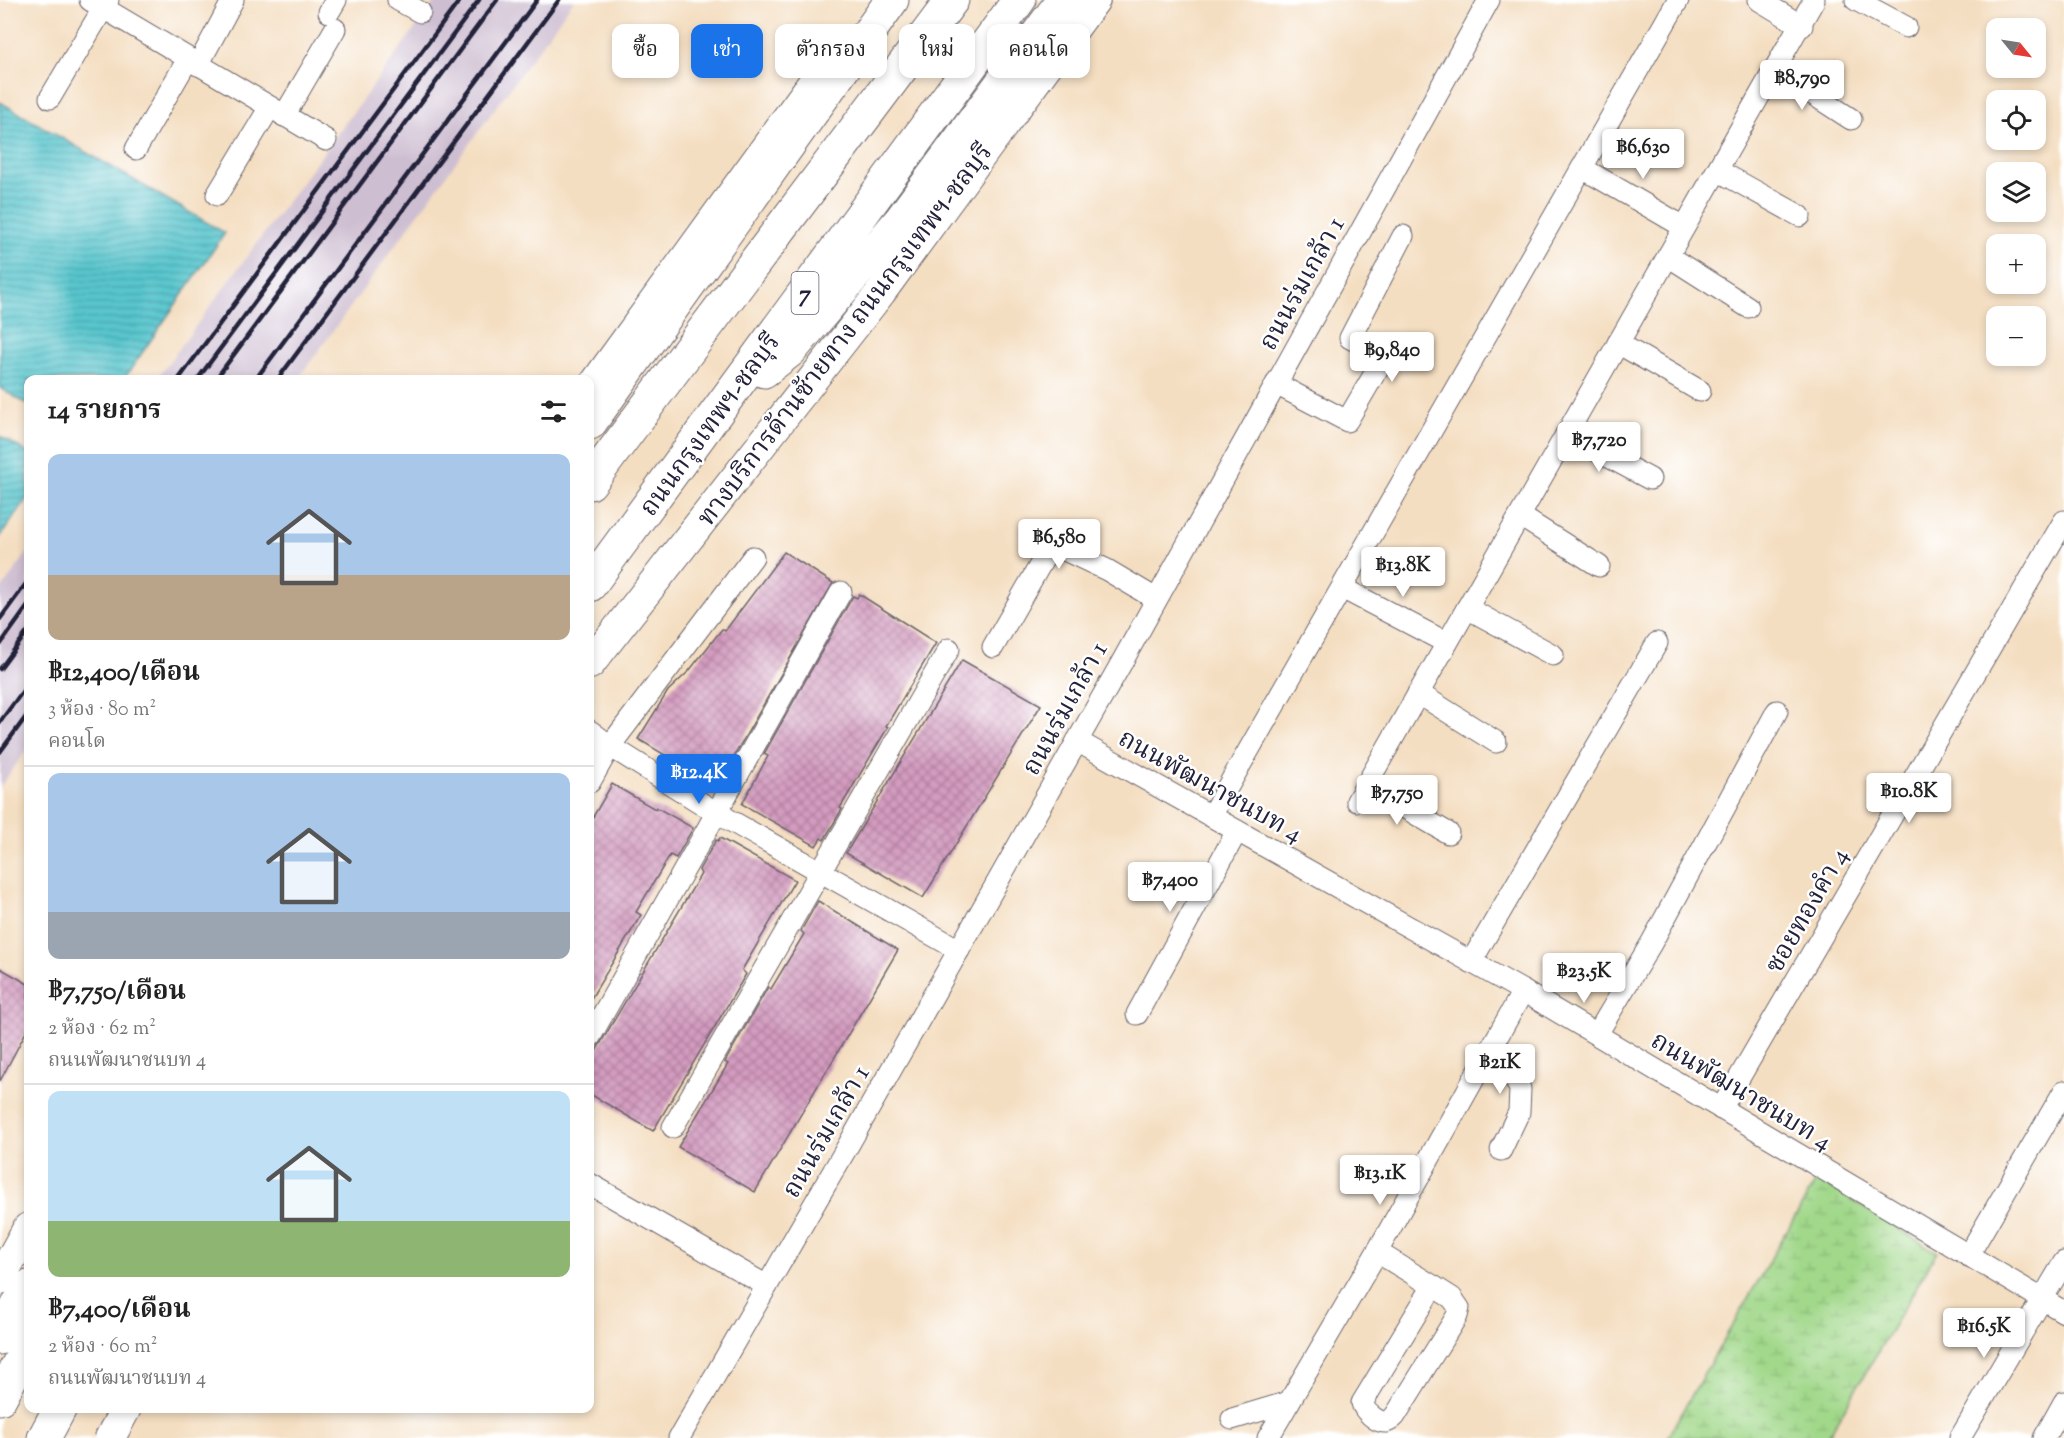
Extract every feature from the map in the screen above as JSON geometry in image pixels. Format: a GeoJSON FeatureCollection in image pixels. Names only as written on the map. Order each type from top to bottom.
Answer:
{"type":"FeatureCollection","features":[{"type":"Feature","properties":{"kind":"highway"},"geometry":{"type":"LineString","coordinates":[[594,417],[892,0]]}},
{"type":"Feature","properties":{"kind":"highway"},"geometry":{"type":"LineString","coordinates":[[676,366],[708,291],[812,137],[914,0]]}},
{"type":"Feature","properties":{"kind":"highway","name":"7"},"geometry":{"type":"LineString","coordinates":[[594,478],[952,0]]}},
{"type":"Feature","properties":{"kind":"highway","name":"ถนนกรุงเทพฯ-ชลบุรี"},"geometry":{"type":"LineString","coordinates":[[594,580],[1019,0]]}},
{"type":"Feature","properties":{"kind":"highway"},"geometry":{"type":"LineString","coordinates":[[732,394],[790,351],[892,230],[1063,0]]}},
{"type":"Feature","properties":{"kind":"highway"},"geometry":{"type":"LineString","coordinates":[[0,1338],[24,1294]]}},
{"type":"Feature","properties":{"kind":"highway"},"geometry":{"type":"LineString","coordinates":[[0,1398],[24,1353]]}},
{"type":"Feature","properties":{"kind":"highway"},"geometry":{"type":"LineString","coordinates":[[44,1438],[57,1413]]}},
{"type":"Feature","properties":{"kind":"main road"},"geometry":{"type":"LineString","coordinates":[[594,384],[873,0]]}},
{"type":"Feature","properties":{"kind":"main road","name":"ทางบริการด้านซ้ายทาง ถนนกรุงเทพฯ-ชลบุรี"},"geometry":{"type":"LineString","coordinates":[[594,659],[880,292],[1095,0]]}},
{"type":"Feature","properties":{"kind":"main road"},"geometry":{"type":"LineString","coordinates":[[0,1279],[24,1235]]}},
{"type":"Feature","properties":{"kind":"main road"},"geometry":{"type":"LineString","coordinates":[[110,1438],[123,1413]]}},
{"type":"Feature","properties":{"kind":"street"},"geometry":{"type":"LineString","coordinates":[[136,149],[233,0]]}},
{"type":"Feature","properties":{"kind":"street"},"geometry":{"type":"LineString","coordinates":[[398,0],[420,12]]}},
{"type":"Feature","properties":{"kind":"street","name":"ถนนร่มเกล้า 1"},"geometry":{"type":"LineString","coordinates":[[679,1438],[1077,741],[1489,0]]}},
{"type":"Feature","properties":{"kind":"street"},"geometry":{"type":"LineString","coordinates":[[1211,816],[1678,0]]}},
{"type":"Feature","properties":{"kind":"street"},"geometry":{"type":"LineString","coordinates":[[1760,0],[1801,25]]}},
{"type":"Feature","properties":{"kind":"street"},"geometry":{"type":"LineString","coordinates":[[1448,833],[1362,793],[1814,0]]}},
{"type":"Feature","properties":{"kind":"street"},"geometry":{"type":"LineString","coordinates":[[1856,0],[1906,27]]}},
{"type":"Feature","properties":{"kind":"street"},"geometry":{"type":"LineString","coordinates":[[50,98],[100,3],[193,62],[326,140]]}},
{"type":"Feature","properties":{"kind":"street"},"geometry":{"type":"LineString","coordinates":[[217,195],[277,112],[333,14]]}},
{"type":"Feature","properties":{"kind":"street"},"geometry":{"type":"LineString","coordinates":[[1774,69],[1851,119]]}},
{"type":"Feature","properties":{"kind":"street"},"geometry":{"type":"LineString","coordinates":[[1582,168],[1684,227]]}},
{"type":"Feature","properties":{"kind":"street"},"geometry":{"type":"LineString","coordinates":[[1717,170],[1800,216]]}},
{"type":"Feature","properties":{"kind":"street"},"geometry":{"type":"LineString","coordinates":[[1276,384],[1347,421],[1385,356],[1350,338],[1403,236]]}},
{"type":"Feature","properties":{"kind":"street"},"geometry":{"type":"LineString","coordinates":[[1668,256],[1748,307]]}},
{"type":"Feature","properties":{"kind":"street"},"geometry":{"type":"LineString","coordinates":[[1618,343],[1700,391]]}},
{"type":"Feature","properties":{"kind":"street"},"geometry":{"type":"LineString","coordinates":[[1566,434],[1650,479]]}},
{"type":"Feature","properties":{"kind":"street"},"geometry":{"type":"LineString","coordinates":[[1520,516],[1599,566]]}},
{"type":"Feature","properties":{"kind":"street","name":"ซอยทองคำ 4"},"geometry":{"type":"LineString","coordinates":[[1721,1109],[2064,521]]}},
{"type":"Feature","properties":{"kind":"street"},"geometry":{"type":"LineString","coordinates":[[993,647],[1052,544],[1107,570],[1156,599]]}},
{"type":"Feature","properties":{"kind":"street"},"geometry":{"type":"LineString","coordinates":[[594,776],[610,746],[753,557]]}},
{"type":"Feature","properties":{"kind":"street"},"geometry":{"type":"LineString","coordinates":[[1342,588],[1447,643]]}},
{"type":"Feature","properties":{"kind":"street"},"geometry":{"type":"LineString","coordinates":[[594,1030],[841,592]]}},
{"type":"Feature","properties":{"kind":"street"},"geometry":{"type":"LineString","coordinates":[[1467,608],[1553,655]]}},
{"type":"Feature","properties":{"kind":"street"},"geometry":{"type":"LineString","coordinates":[[1471,962],[1657,643]]}},
{"type":"Feature","properties":{"kind":"street"},"geometry":{"type":"LineString","coordinates":[[673,1127],[949,649]]}},
{"type":"Feature","properties":{"kind":"street"},"geometry":{"type":"LineString","coordinates":[[1418,693],[1496,742]]}},
{"type":"Feature","properties":{"kind":"street"},"geometry":{"type":"LineString","coordinates":[[1597,1034],[1652,942],[1777,711]]}},
{"type":"Feature","properties":{"kind":"street"},"geometry":{"type":"LineString","coordinates":[[594,734],[717,813],[959,950]]}},
{"type":"Feature","properties":{"kind":"street","name":"ถนนพัฒนาชนบท 4"},"geometry":{"type":"LineString","coordinates":[[1077,741],[1523,991],[2064,1312]]}},
{"type":"Feature","properties":{"kind":"street"},"geometry":{"type":"LineString","coordinates":[[1137,1014],[1237,831]]}},
{"type":"Feature","properties":{"kind":"street"},"geometry":{"type":"LineString","coordinates":[[1268,1438],[1377,1252],[1523,991]]}},
{"type":"Feature","properties":{"kind":"street"},"geometry":{"type":"LineString","coordinates":[[1495,1042],[1520,1089],[1519,1113],[1501,1150]]}},
{"type":"Feature","properties":{"kind":"street"},"geometry":{"type":"LineString","coordinates":[[1968,1256],[2064,1091]]}},
{"type":"Feature","properties":{"kind":"street"},"geometry":{"type":"LineString","coordinates":[[594,1186],[767,1286]]}},
{"type":"Feature","properties":{"kind":"street"},"geometry":{"type":"LineString","coordinates":[[1377,1252],[1433,1286],[1456,1303],[1459,1308],[1457,1316],[1395,1416],[1384,1422],[1365,1411],[1362,1403],[1433,1286]]}},
{"type":"Feature","properties":{"kind":"street"},"geometry":{"type":"LineString","coordinates":[[1960,1438],[2064,1262]]}},
{"type":"Feature","properties":{"kind":"street"},"geometry":{"type":"LineString","coordinates":[[1232,1419],[1289,1402]]}},
{"type":"Feature","properties":{"kind":"street"},"geometry":{"type":"LineString","coordinates":[[2044,1438],[2064,1402]]}},
{"type":"Feature","properties":{"kind":"shaded area"},"geometry":{"type":"Polygon","coordinates":[[[436,0],[574,0],[301,375],[160,375],[436,0]]]}},
{"type":"Feature","properties":{"kind":"shaded area"},"geometry":{"type":"Polygon","coordinates":[[[24,558],[24,754],[0,787],[0,591],[24,558]]]}},
{"type":"Feature","properties":{"kind":"green space"},"geometry":{"type":"Polygon","coordinates":[[[1817,1179],[1937,1252],[1827,1438],[1667,1438],[1817,1179]]]}},
{"type":"Feature","properties":{"kind":"water"},"geometry":{"type":"Polygon","coordinates":[[[0,102],[225,233],[127,375],[24,375],[24,403],[0,388],[0,102]]]}},
{"type":"Feature","properties":{"kind":"water"},"geometry":{"type":"Polygon","coordinates":[[[0,436],[24,451],[24,503],[0,537],[0,436]]]}},
{"type":"Feature","properties":{"kind":"building"},"geometry":{"type":"Polygon","coordinates":[[[784,552],[833,583],[717,786],[638,739],[668,691],[689,671],[722,629],[725,631],[784,552]]]}},
{"type":"Feature","properties":{"kind":"building"},"geometry":{"type":"Polygon","coordinates":[[[859,594],[936,643],[886,726],[888,727],[840,808],[842,809],[824,840],[821,838],[816,846],[742,804],[768,756],[764,754],[853,596],[857,598],[859,594]]]}},
{"type":"Feature","properties":{"kind":"building"},"geometry":{"type":"Polygon","coordinates":[[[962,660],[1041,705],[923,898],[846,853],[962,660]]]}},
{"type":"Feature","properties":{"kind":"building"},"geometry":{"type":"Polygon","coordinates":[[[612,784],[693,828],[676,858],[670,855],[636,912],[641,915],[594,993],[594,815],[612,784]]]}},
{"type":"Feature","properties":{"kind":"building"},"geometry":{"type":"Polygon","coordinates":[[[720,838],[795,880],[742,970],[746,974],[653,1131],[594,1096],[594,1054],[701,874],[699,870],[716,840],[720,838]]]}},
{"type":"Feature","properties":{"kind":"building"},"geometry":{"type":"Polygon","coordinates":[[[818,901],[898,950],[755,1192],[678,1147],[728,1064],[725,1062],[768,987],[771,989],[804,934],[801,931],[818,901]]]}},
{"type":"Feature","properties":{"kind":"building"},"geometry":{"type":"Polygon","coordinates":[[[0,968],[24,982],[24,1036],[0,1081],[0,968]]]}},
{"type":"Feature","properties":{"kind":"railway"},"geometry":{"type":"LineString","coordinates":[[182,375],[460,0]]}},
{"type":"Feature","properties":{"kind":"railway"},"geometry":{"type":"LineString","coordinates":[[201,375],[479,0]]}},
{"type":"Feature","properties":{"kind":"railway"},"geometry":{"type":"LineString","coordinates":[[219,375],[497,0]]}},
{"type":"Feature","properties":{"kind":"railway"},"geometry":{"type":"LineString","coordinates":[[259,375],[537,0]]}},
{"type":"Feature","properties":{"kind":"railway"},"geometry":{"type":"LineString","coordinates":[[281,375],[559,0]]}},
{"type":"Feature","properties":{"kind":"railway"},"geometry":{"type":"LineString","coordinates":[[0,619],[24,586]]}},
{"type":"Feature","properties":{"kind":"railway"},"geometry":{"type":"LineString","coordinates":[[0,645],[24,612]]}},
{"type":"Feature","properties":{"kind":"railway"},"geometry":{"type":"LineString","coordinates":[[0,669],[24,636]]}},
{"type":"Feature","properties":{"kind":"railway"},"geometry":{"type":"LineString","coordinates":[[0,722],[24,689]]}},
{"type":"Feature","properties":{"kind":"railway"},"geometry":{"type":"LineString","coordinates":[[0,752],[24,719]]}}]}
